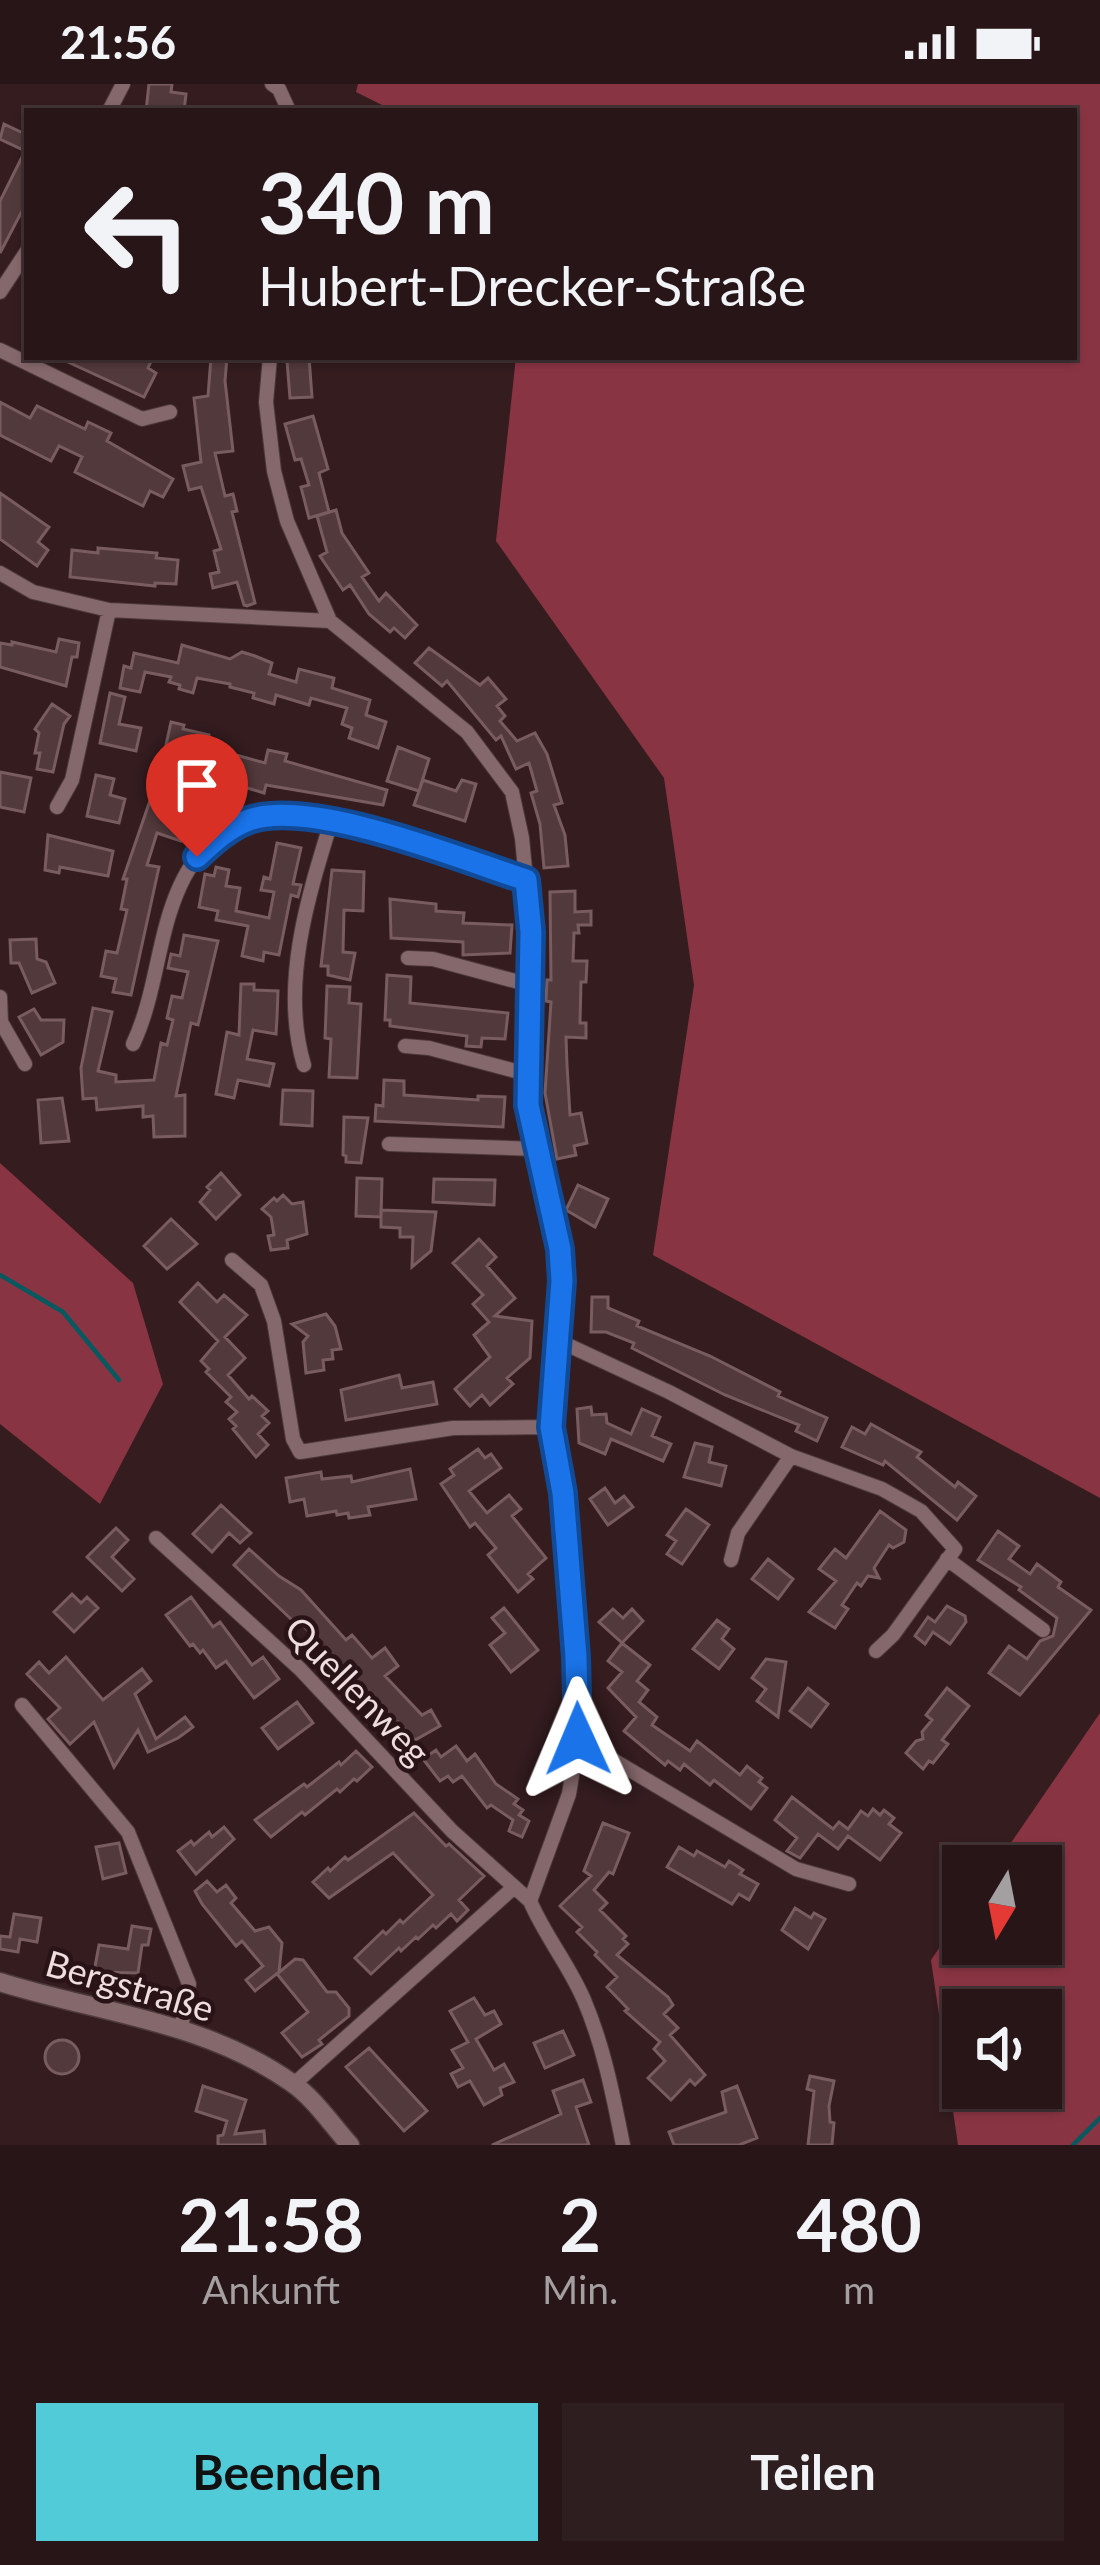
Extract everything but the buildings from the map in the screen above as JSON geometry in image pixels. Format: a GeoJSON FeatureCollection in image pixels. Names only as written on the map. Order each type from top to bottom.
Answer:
{"type":"FeatureCollection","features":[{"type":"Feature","properties":{"kind":"street"},"geometry":{"type":"LineString","coordinates":[[0,292],[24,256]]}},
{"type":"Feature","properties":{"kind":"street"},"geometry":{"type":"LineString","coordinates":[[0,350],[142,419],[170,412]]}},
{"type":"Feature","properties":{"kind":"street"},"geometry":{"type":"LineString","coordinates":[[270,360],[266,402],[274,471],[287,521],[330,621],[467,733],[512,792],[531,932],[528,1105],[560,1249],[562,1281],[551,1427],[563,1493],[578,1739],[569,1794],[530,1900],[582,1995],[604,2053],[623,2145]]}},
{"type":"Feature","properties":{"kind":"street"},"geometry":{"type":"LineString","coordinates":[[0,573],[32,592],[109,610],[330,621]]}},
{"type":"Feature","properties":{"kind":"street"},"geometry":{"type":"LineString","coordinates":[[57,807],[73,780],[109,610]]}},
{"type":"Feature","properties":{"kind":"street"},"geometry":{"type":"LineString","coordinates":[[134,1043],[148,1011],[172,904],[197,857],[220,836],[250,819],[297,813],[332,819],[526,880]]}},
{"type":"Feature","properties":{"kind":"street"},"geometry":{"type":"LineString","coordinates":[[304,1065],[295,1034],[302,928],[332,819]]}},
{"type":"Feature","properties":{"kind":"street"},"geometry":{"type":"LineString","coordinates":[[408,958],[433,959],[530,985]]}},
{"type":"Feature","properties":{"kind":"street"},"geometry":{"type":"LineString","coordinates":[[0,997],[1,1022],[25,1064]]}},
{"type":"Feature","properties":{"kind":"street"},"geometry":{"type":"LineString","coordinates":[[405,1046],[526,1074]]}},
{"type":"Feature","properties":{"kind":"street"},"geometry":{"type":"LineString","coordinates":[[389,1144],[538,1149]]}},
{"type":"Feature","properties":{"kind":"street"},"geometry":{"type":"LineString","coordinates":[[232,1260],[261,1285],[274,1322],[293,1439],[300,1452],[453,1427],[551,1427]]}},
{"type":"Feature","properties":{"kind":"street"},"geometry":{"type":"LineString","coordinates":[[557,1340],[791,1456],[882,1489],[921,1511],[955,1550],[893,1635],[875,1651]]}},
{"type":"Feature","properties":{"kind":"street"},"geometry":{"type":"LineString","coordinates":[[731,1560],[738,1533],[791,1456]]}},
{"type":"Feature","properties":{"kind":"street","name":"Quellenweg"},"geometry":{"type":"LineString","coordinates":[[157,1538],[300,1669],[436,1815],[512,1889],[530,1900]]}},
{"type":"Feature","properties":{"kind":"street"},"geometry":{"type":"LineString","coordinates":[[947,1559],[1043,1630]]}},
{"type":"Feature","properties":{"kind":"street"},"geometry":{"type":"LineString","coordinates":[[22,1705],[128,1832],[189,1984],[181,2028]]}},
{"type":"Feature","properties":{"kind":"street"},"geometry":{"type":"LineString","coordinates":[[578,1739],[796,1869],[849,1884]]}},
{"type":"Feature","properties":{"kind":"street"},"geometry":{"type":"LineString","coordinates":[[294,2084],[512,1889]]}},
{"type":"Feature","properties":{"kind":"street","name":"Bergstraße"},"geometry":{"type":"LineString","coordinates":[[0,1982],[181,2028],[294,2084],[350,2145]]}},
{"type":"Feature","properties":{"kind":"shaded area"},"geometry":{"type":"Polygon","coordinates":[[[358,84],[1100,84],[1100,1498],[653,1255],[694,985],[664,778],[496,541],[516,360],[1077,360],[1077,108],[388,108],[356,92],[358,84]]]}},
{"type":"Feature","properties":{"kind":"shaded area"},"geometry":{"type":"Polygon","coordinates":[[[0,1163],[133,1283],[163,1384],[100,1504],[0,1424],[0,1163]]]}},
{"type":"Feature","properties":{"kind":"shaded area"},"geometry":{"type":"Polygon","coordinates":[[[1100,1713],[1100,2145],[958,2145],[953,2109],[1062,2109],[1062,1989],[942,1989],[942,2035],[931,1960],[942,1944],[942,1965],[1062,1965],[1062,1845],[1009,1845],[1100,1713]]]}},
{"type":"Feature","properties":{"kind":"waterway"},"geometry":{"type":"LineString","coordinates":[[0,1275],[63,1312],[119,1380]]}},
{"type":"Feature","properties":{"kind":"waterway"},"geometry":{"type":"LineString","coordinates":[[1073,2145],[1100,2118]]}},
{"type":"Feature","properties":{"kind":"route"},"geometry":{"type":"LineString","coordinates":[[197,857],[220,836],[250,819],[297,813],[332,819],[526,880],[531,932],[526,1074],[528,1105],[560,1249],[562,1281],[551,1427],[563,1493],[578,1739]]}}]}
